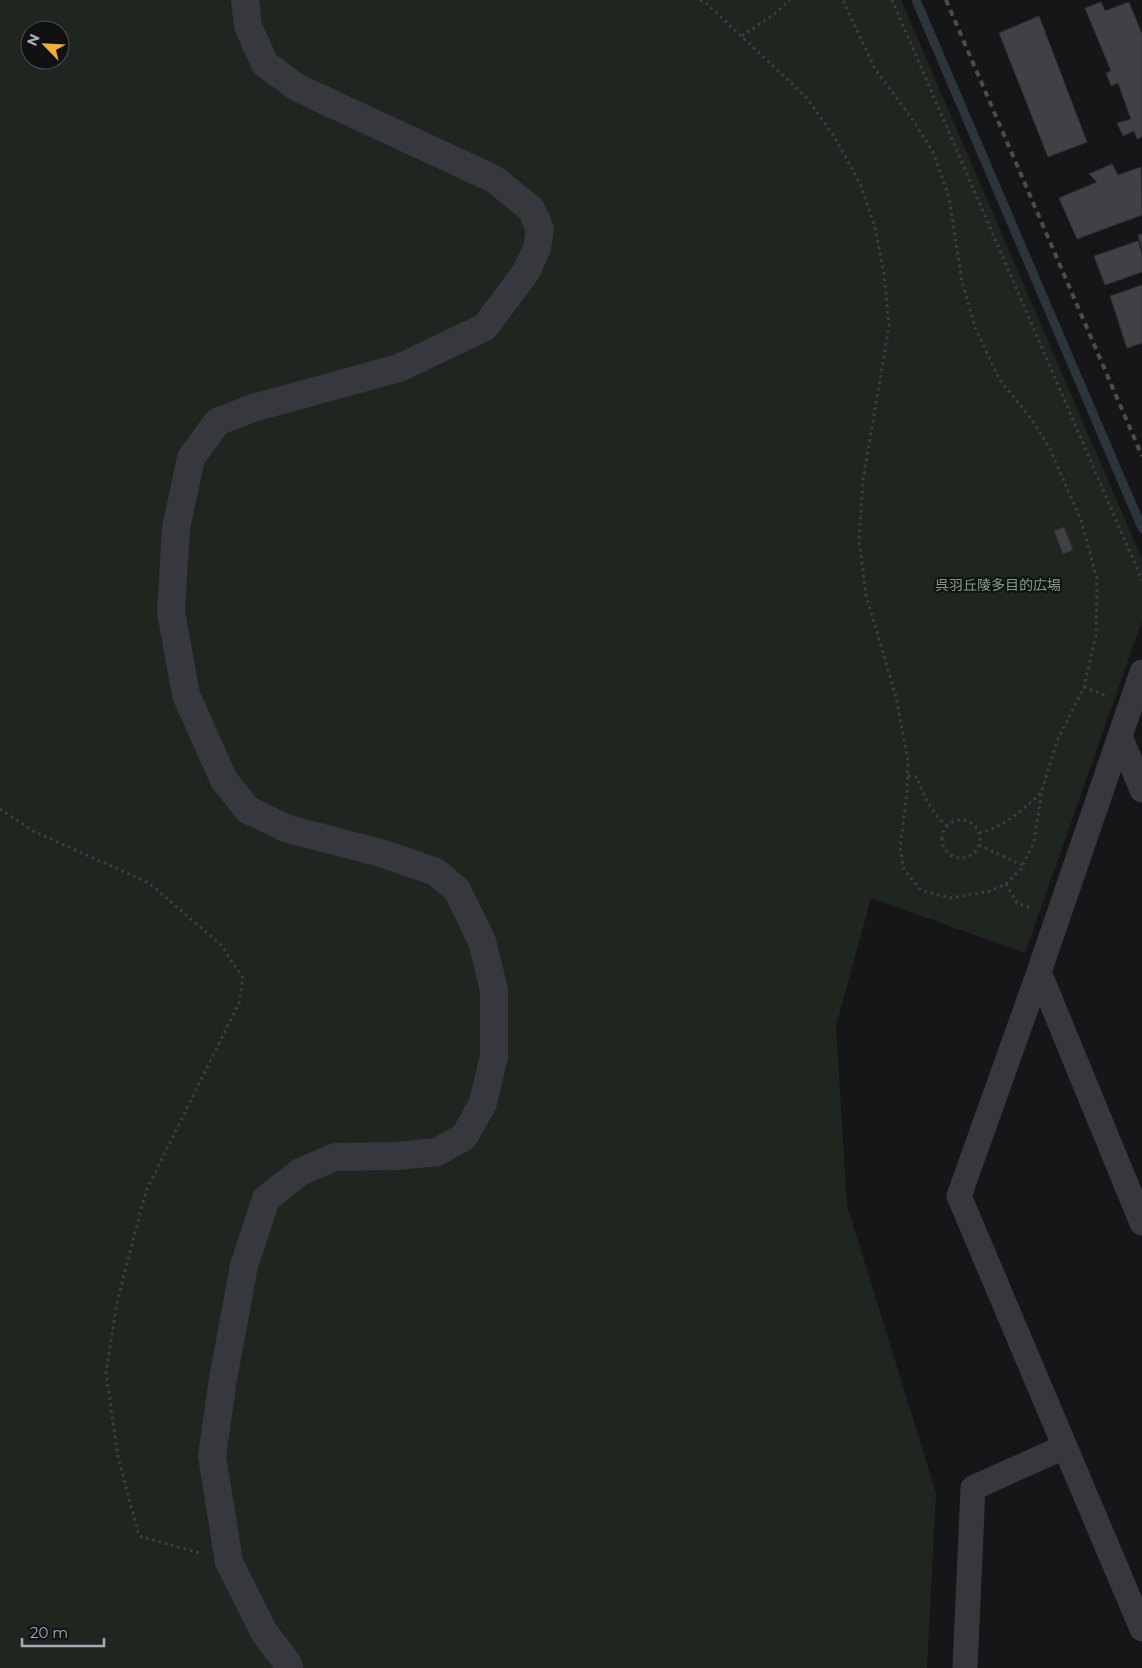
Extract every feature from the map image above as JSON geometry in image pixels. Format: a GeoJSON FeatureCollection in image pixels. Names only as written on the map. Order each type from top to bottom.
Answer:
{"type":"FeatureCollection","features":[{"type":"Feature","properties":{"kind":"street"},"geometry":{"type":"LineString","coordinates":[[245,0],[248,26],[265,64],[298,88],[494,179],[531,209],[540,229],[537,248],[526,272],[485,327],[399,368],[253,408],[216,422],[191,458],[176,528],[171,612],[186,695],[224,780],[248,810],[288,829],[382,853],[436,872],[457,890],[482,941],[494,990],[494,1056],[483,1103],[464,1137],[437,1152],[397,1156],[335,1157],[300,1172],[266,1199],[244,1266],[223,1379],[212,1456],[229,1562],[264,1632],[289,1668]]}},
{"type":"Feature","properties":{"kind":"street"},"geometry":{"type":"LineString","coordinates":[[1142,672],[1039,972],[959,1196],[1142,1629]]}},
{"type":"Feature","properties":{"kind":"street"},"geometry":{"type":"LineString","coordinates":[[1120,736],[1142,790]]}},
{"type":"Feature","properties":{"kind":"street"},"geometry":{"type":"LineString","coordinates":[[1039,972],[1142,1223]]}},
{"type":"Feature","properties":{"kind":"street"},"geometry":{"type":"LineString","coordinates":[[965,1668],[973,1488],[1064,1447]]}},
{"type":"Feature","properties":{"kind":"path"},"geometry":{"type":"LineString","coordinates":[[700,0],[707,4],[742,36],[806,97],[836,138],[861,186],[875,227],[884,274],[889,326],[863,480],[859,540],[866,595],[896,697],[908,760],[900,847],[904,870],[921,890],[950,898],[990,892],[1006,884],[1022,865],[1034,842],[1041,793],[1057,741],[1084,687],[1096,634],[1097,579],[1081,520],[1050,447],[1030,417],[999,379],[975,327],[962,282],[949,197],[934,154],[913,120],[875,69],[843,0]]}},
{"type":"Feature","properties":{"kind":"path"},"geometry":{"type":"LineString","coordinates":[[742,36],[778,12],[790,0]]}},
{"type":"Feature","properties":{"kind":"path"},"geometry":{"type":"LineString","coordinates":[[892,0],[1142,580]]}},
{"type":"Feature","properties":{"kind":"path"},"geometry":{"type":"LineString","coordinates":[[908,776],[917,777],[929,805],[947,826]]}},
{"type":"Feature","properties":{"kind":"path"},"geometry":{"type":"LineString","coordinates":[[979,833],[995,829],[1013,818],[1041,793]]}},
{"type":"Feature","properties":{"kind":"path"},"geometry":{"type":"LineString","coordinates":[[0,809],[32,831],[150,884],[222,945],[243,978],[239,1003],[146,1191],[117,1302],[106,1372],[118,1457],[139,1536],[229,1562]]}},
{"type":"Feature","properties":{"kind":"path"},"geometry":{"type":"LineString","coordinates":[[965,820],[976,827],[980,838],[977,850],[967,857],[955,857],[950,854],[943,843],[942,836],[947,826],[953,822],[965,820]]}},
{"type":"Feature","properties":{"kind":"path"},"geometry":{"type":"LineString","coordinates":[[979,845],[1022,865]]}},
{"type":"Feature","properties":{"kind":"path"},"geometry":{"type":"LineString","coordinates":[[1006,884],[1017,902],[1057,919]]}},
{"type":"Feature","properties":{"kind":"green space","name":"呉羽丘陵多目的広場"},"geometry":{"type":"Polygon","coordinates":[[[0,0],[901,0],[1142,559],[1142,621],[1025,953],[871,898],[836,1026],[847,1205],[936,1493],[927,1668],[0,1668],[0,0]]]}},
{"type":"Feature","properties":{"kind":"building"},"geometry":{"type":"Polygon","coordinates":[[[1101,2],[1105,11],[1129,2],[1142,34],[1142,137],[1137,139],[1134,131],[1123,136],[1117,123],[1131,119],[1118,83],[1111,86],[1106,73],[1111,71],[1085,8],[1101,2]]]}},
{"type":"Feature","properties":{"kind":"building"},"geometry":{"type":"Polygon","coordinates":[[[1039,16],[1087,142],[1048,157],[999,33],[1039,16]]]}},
{"type":"Feature","properties":{"kind":"building"},"geometry":{"type":"Polygon","coordinates":[[[1112,164],[1118,175],[1141,167],[1142,215],[1077,239],[1059,198],[1097,182],[1089,174],[1112,164]]]}},
{"type":"Feature","properties":{"kind":"building"},"geometry":{"type":"Polygon","coordinates":[[[1142,234],[1142,249],[1138,235],[1142,234]]]}},
{"type":"Feature","properties":{"kind":"building"},"geometry":{"type":"Polygon","coordinates":[[[1138,241],[1142,254],[1142,272],[1105,285],[1094,256],[1138,241]]]}},
{"type":"Feature","properties":{"kind":"building"},"geometry":{"type":"Polygon","coordinates":[[[1142,285],[1142,343],[1127,348],[1110,296],[1142,285]]]}},
{"type":"Feature","properties":{"kind":"building"},"geometry":{"type":"Polygon","coordinates":[[[1064,527],[1073,550],[1063,554],[1054,531],[1064,527]]]}},
{"type":"Feature","properties":{"kind":"waterway"},"geometry":{"type":"LineString","coordinates":[[916,0],[1142,528]]}},
{"type":"Feature","properties":{"kind":"railway"},"geometry":{"type":"LineString","coordinates":[[946,0],[1142,456]]}}]}
